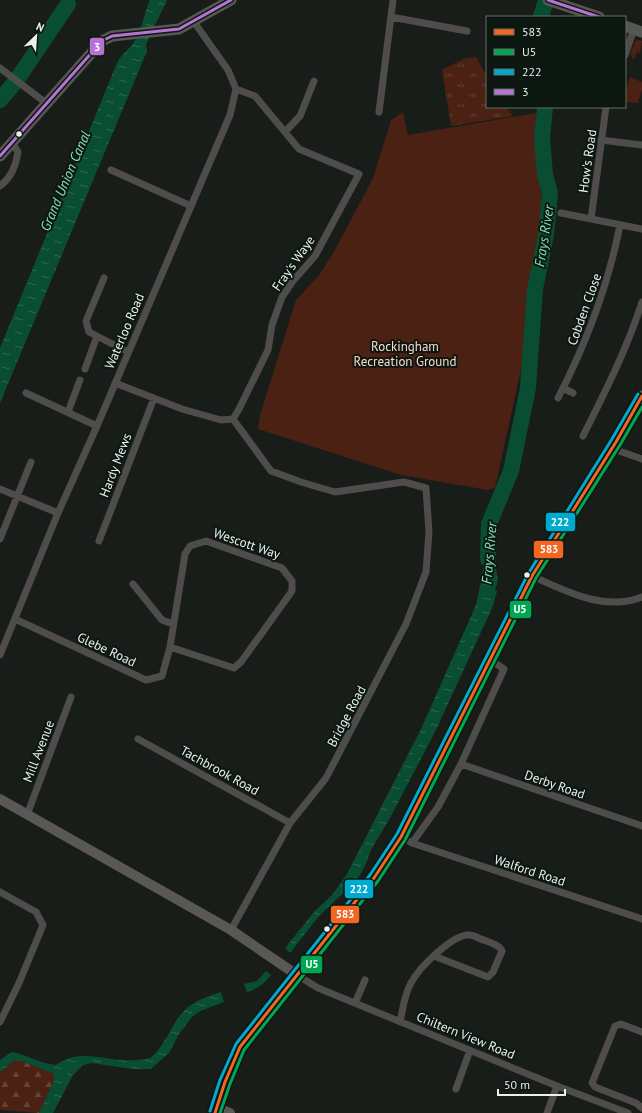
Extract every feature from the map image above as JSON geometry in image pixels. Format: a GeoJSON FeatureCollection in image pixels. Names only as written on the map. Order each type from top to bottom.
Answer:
{"type":"FeatureCollection","features":[{"type":"Feature","properties":{"kind":"main road"},"geometry":{"type":"LineString","coordinates":[[0,156],[102,41],[112,36],[179,29],[231,0]]}},
{"type":"Feature","properties":{"kind":"main road"},"geometry":{"type":"LineString","coordinates":[[556,1],[596,16]]}},
{"type":"Feature","properties":{"kind":"main road"},"geometry":{"type":"LineString","coordinates":[[215,1110],[240,1047],[374,878],[401,837],[489,659],[550,543],[614,449],[642,396]]}},
{"type":"Feature","properties":{"kind":"street"},"geometry":{"type":"LineString","coordinates":[[379,112],[393,0]]}},
{"type":"Feature","properties":{"kind":"street"},"geometry":{"type":"LineString","coordinates":[[391,17],[467,31]]}},
{"type":"Feature","properties":{"kind":"street"},"geometry":{"type":"LineString","coordinates":[[194,22],[228,70],[236,89]]}},
{"type":"Feature","properties":{"kind":"street"},"geometry":{"type":"LineString","coordinates":[[626,52],[634,29]]}},
{"type":"Feature","properties":{"kind":"street"},"geometry":{"type":"LineString","coordinates":[[0,68],[46,103]]}},
{"type":"Feature","properties":{"kind":"street"},"geometry":{"type":"LineString","coordinates":[[285,132],[300,116],[314,81]]}},
{"type":"Feature","properties":{"kind":"street","name":"Fray's Waye"},"geometry":{"type":"LineString","coordinates":[[233,419],[239,410],[268,350],[272,325],[282,297],[293,281],[315,256],[359,174],[299,149],[255,96],[236,89]]}},
{"type":"Feature","properties":{"kind":"street","name":"Waterloo Road"},"geometry":{"type":"LineString","coordinates":[[0,655],[2,646],[15,619],[58,513],[97,426],[230,115],[236,89]]}},
{"type":"Feature","properties":{"kind":"street","name":"How's Road"},"geometry":{"type":"LineString","coordinates":[[591,219],[606,108]]}},
{"type":"Feature","properties":{"kind":"street"},"geometry":{"type":"LineString","coordinates":[[602,140],[642,145]]}},
{"type":"Feature","properties":{"kind":"street"},"geometry":{"type":"LineString","coordinates":[[0,186],[8,180],[17,162],[18,152],[12,143]]}},
{"type":"Feature","properties":{"kind":"street"},"geometry":{"type":"LineString","coordinates":[[111,170],[191,206]]}},
{"type":"Feature","properties":{"kind":"street"},"geometry":{"type":"LineString","coordinates":[[561,212],[642,229]]}},
{"type":"Feature","properties":{"kind":"street","name":"Cobden Close"},"geometry":{"type":"LineString","coordinates":[[558,398],[582,350],[600,303],[612,266],[620,225]]}},
{"type":"Feature","properties":{"kind":"street"},"geometry":{"type":"LineString","coordinates":[[104,278],[86,321],[89,332],[128,352]]}},
{"type":"Feature","properties":{"kind":"street"},"geometry":{"type":"LineString","coordinates":[[583,436],[610,384],[635,324],[642,302]]}},
{"type":"Feature","properties":{"kind":"street"},"geometry":{"type":"LineString","coordinates":[[85,369],[98,336]]}},
{"type":"Feature","properties":{"kind":"street"},"geometry":{"type":"LineString","coordinates":[[68,412],[80,380]]}},
{"type":"Feature","properties":{"kind":"street"},"geometry":{"type":"LineString","coordinates":[[115,383],[154,398],[221,420],[233,419]]}},
{"type":"Feature","properties":{"kind":"street"},"geometry":{"type":"LineString","coordinates":[[563,388],[573,393]]}},
{"type":"Feature","properties":{"kind":"street"},"geometry":{"type":"LineString","coordinates":[[26,393],[97,426]]}},
{"type":"Feature","properties":{"kind":"street","name":"Hardy Mews"},"geometry":{"type":"LineString","coordinates":[[99,541],[154,398]]}},
{"type":"Feature","properties":{"kind":"street","name":"Bridge Road"},"geometry":{"type":"LineString","coordinates":[[230,930],[290,823],[326,778],[406,624],[426,572],[429,532],[428,494],[426,488],[404,482],[335,492],[271,471],[233,419]]}},
{"type":"Feature","properties":{"kind":"street"},"geometry":{"type":"LineString","coordinates":[[614,449],[642,459]]}},
{"type":"Feature","properties":{"kind":"street"},"geometry":{"type":"LineString","coordinates":[[0,540],[31,462]]}},
{"type":"Feature","properties":{"kind":"street"},"geometry":{"type":"LineString","coordinates":[[0,489],[58,513]]}},
{"type":"Feature","properties":{"kind":"street","name":"Wescott Way"},"geometry":{"type":"LineString","coordinates":[[206,541],[282,568],[292,581],[292,591],[241,662],[234,668],[170,647],[185,554],[190,546],[206,541]]}},
{"type":"Feature","properties":{"kind":"street"},"geometry":{"type":"LineString","coordinates":[[532,576],[571,593],[600,602],[630,601],[642,597]]}},
{"type":"Feature","properties":{"kind":"street"},"geometry":{"type":"LineString","coordinates":[[133,584],[162,620],[173,624]]}},
{"type":"Feature","properties":{"kind":"street","name":"Glebe Road"},"geometry":{"type":"LineString","coordinates":[[15,619],[146,680],[162,676],[170,647]]}},
{"type":"Feature","properties":{"kind":"street"},"geometry":{"type":"LineString","coordinates":[[412,843],[438,807],[461,764],[504,669],[489,659]]}},
{"type":"Feature","properties":{"kind":"street","name":"Mill Avenue"},"geometry":{"type":"LineString","coordinates":[[27,815],[71,697]]}},
{"type":"Feature","properties":{"kind":"street","name":"Tachbrook Road"},"geometry":{"type":"LineString","coordinates":[[138,739],[290,823]]}},
{"type":"Feature","properties":{"kind":"street","name":"Derby Road"},"geometry":{"type":"LineString","coordinates":[[461,764],[642,826]]}},
{"type":"Feature","properties":{"kind":"street"},"geometry":{"type":"LineString","coordinates":[[0,799],[230,930],[297,975]]}},
{"type":"Feature","properties":{"kind":"street","name":"Walford Road"},"geometry":{"type":"LineString","coordinates":[[401,837],[412,843],[642,919]]}},
{"type":"Feature","properties":{"kind":"street"},"geometry":{"type":"LineString","coordinates":[[0,892],[36,912],[43,925],[19,983],[0,1022]]}},
{"type":"Feature","properties":{"kind":"street"},"geometry":{"type":"LineString","coordinates":[[400,1022],[405,997],[411,982],[418,972],[434,956],[452,942],[469,935],[498,946],[502,951],[494,972],[488,977],[434,956]]}},
{"type":"Feature","properties":{"kind":"street","name":"Chiltern View Road"},"geometry":{"type":"LineString","coordinates":[[297,975],[318,988],[557,1086],[628,1113]]}},
{"type":"Feature","properties":{"kind":"street"},"geometry":{"type":"LineString","coordinates":[[355,1003],[365,980]]}},
{"type":"Feature","properties":{"kind":"street"},"geometry":{"type":"LineString","coordinates":[[642,1032],[621,1024],[615,1026],[592,1083],[595,1086],[636,1103],[642,1108]]}},
{"type":"Feature","properties":{"kind":"street"},"geometry":{"type":"LineString","coordinates":[[456,1089],[470,1050]]}},
{"type":"Feature","properties":{"kind":"street"},"geometry":{"type":"LineString","coordinates":[[546,1113],[557,1086]]}},
{"type":"Feature","properties":{"kind":"street"},"geometry":{"type":"LineString","coordinates":[[215,1110],[230,1113]]}},
{"type":"Feature","properties":{"kind":"green space"},"geometry":{"type":"Polygon","coordinates":[[[638,40],[642,41],[640,53],[637,52],[634,60],[630,54],[635,42],[638,40]]]}},
{"type":"Feature","properties":{"kind":"green space"},"geometry":{"type":"Polygon","coordinates":[[[476,57],[486,75],[486,108],[507,108],[513,116],[451,126],[442,70],[463,59],[476,57]]]}},
{"type":"Feature","properties":{"kind":"green space"},"geometry":{"type":"Polygon","coordinates":[[[630,77],[642,82],[642,90],[638,103],[626,102],[626,89],[630,77]]]}},
{"type":"Feature","properties":{"kind":"green space","name":"Rockingham Recreation Ground"},"geometry":{"type":"Polygon","coordinates":[[[403,112],[408,135],[536,113],[535,149],[543,206],[527,312],[523,360],[495,488],[488,490],[401,475],[258,429],[260,415],[296,300],[319,275],[335,250],[373,178],[391,120],[403,112]]]}},
{"type":"Feature","properties":{"kind":"green space"},"geometry":{"type":"Polygon","coordinates":[[[15,1060],[22,1061],[54,1074],[54,1080],[39,1113],[0,1110],[0,1072],[15,1060]]]}},
{"type":"Feature","properties":{"kind":"water"},"geometry":{"type":"Polygon","coordinates":[[[150,0],[167,0],[146,44],[147,51],[0,403],[0,348],[117,63],[138,36],[150,0]]]}},
{"type":"Feature","properties":{"kind":"water"},"geometry":{"type":"Polygon","coordinates":[[[485,537],[495,539],[495,563],[498,580],[495,590],[497,591],[493,606],[435,732],[390,818],[371,850],[365,866],[357,880],[319,916],[290,953],[285,948],[314,912],[332,895],[347,874],[421,729],[476,605],[484,565],[485,537]]]}},
{"type":"Feature","properties":{"kind":"water"},"geometry":{"type":"Polygon","coordinates":[[[266,971],[271,975],[260,986],[247,992],[244,984],[257,981],[266,971]]]}},
{"type":"Feature","properties":{"kind":"water"},"geometry":{"type":"Polygon","coordinates":[[[221,992],[224,1002],[200,1011],[192,1017],[179,1034],[169,1053],[151,1069],[132,1069],[92,1063],[83,1065],[73,1075],[53,1113],[39,1113],[54,1080],[54,1074],[22,1061],[15,1060],[0,1072],[0,1060],[12,1052],[56,1065],[64,1060],[79,1056],[119,1060],[138,1060],[150,1058],[156,1053],[180,1015],[188,1007],[202,999],[221,992]]]}},
{"type":"Feature","properties":{"kind":"waterway","name":"Frays River"},"geometry":{"type":"LineString","coordinates":[[541,16],[546,0]]}},
{"type":"Feature","properties":{"kind":"waterway"},"geometry":{"type":"LineString","coordinates":[[0,100],[16,81],[68,4]]}},
{"type":"Feature","properties":{"kind":"waterway","name":"Frays River"},"geometry":{"type":"LineString","coordinates":[[488,559],[489,524],[511,471],[528,388],[535,289],[546,235],[550,193],[545,175],[542,138],[545,108]]}},
{"type":"Feature","properties":{"kind":"transit line","name":"3"},"geometry":{"type":"LineString","coordinates":[[0,156],[102,41],[112,36],[179,29],[231,0]]}},
{"type":"Feature","properties":{"kind":"transit line","name":"3"},"geometry":{"type":"LineString","coordinates":[[548,0],[596,16]]}},
{"type":"Feature","properties":{"kind":"transit line","name":"222"},"geometry":{"type":"LineString","coordinates":[[210,1111],[220,1080],[236,1044],[370,875],[397,834],[528,574],[612,439],[638,394]]}},
{"type":"Feature","properties":{"kind":"transit line","name":"583"},"geometry":{"type":"LineString","coordinates":[[215,1113],[225,1082],[240,1047],[374,878],[401,837],[532,576],[616,442],[642,396]]}},
{"type":"Feature","properties":{"kind":"transit line","name":"U5"},"geometry":{"type":"LineString","coordinates":[[220,1113],[244,1050],[378,881],[405,840],[536,578],[620,445],[642,407]]}},
{"type":"Feature","properties":{"kind":"water label","name":"Grand Union Canal"},"geometry":{"type":"Point","coordinates":[65,181]}}]}
